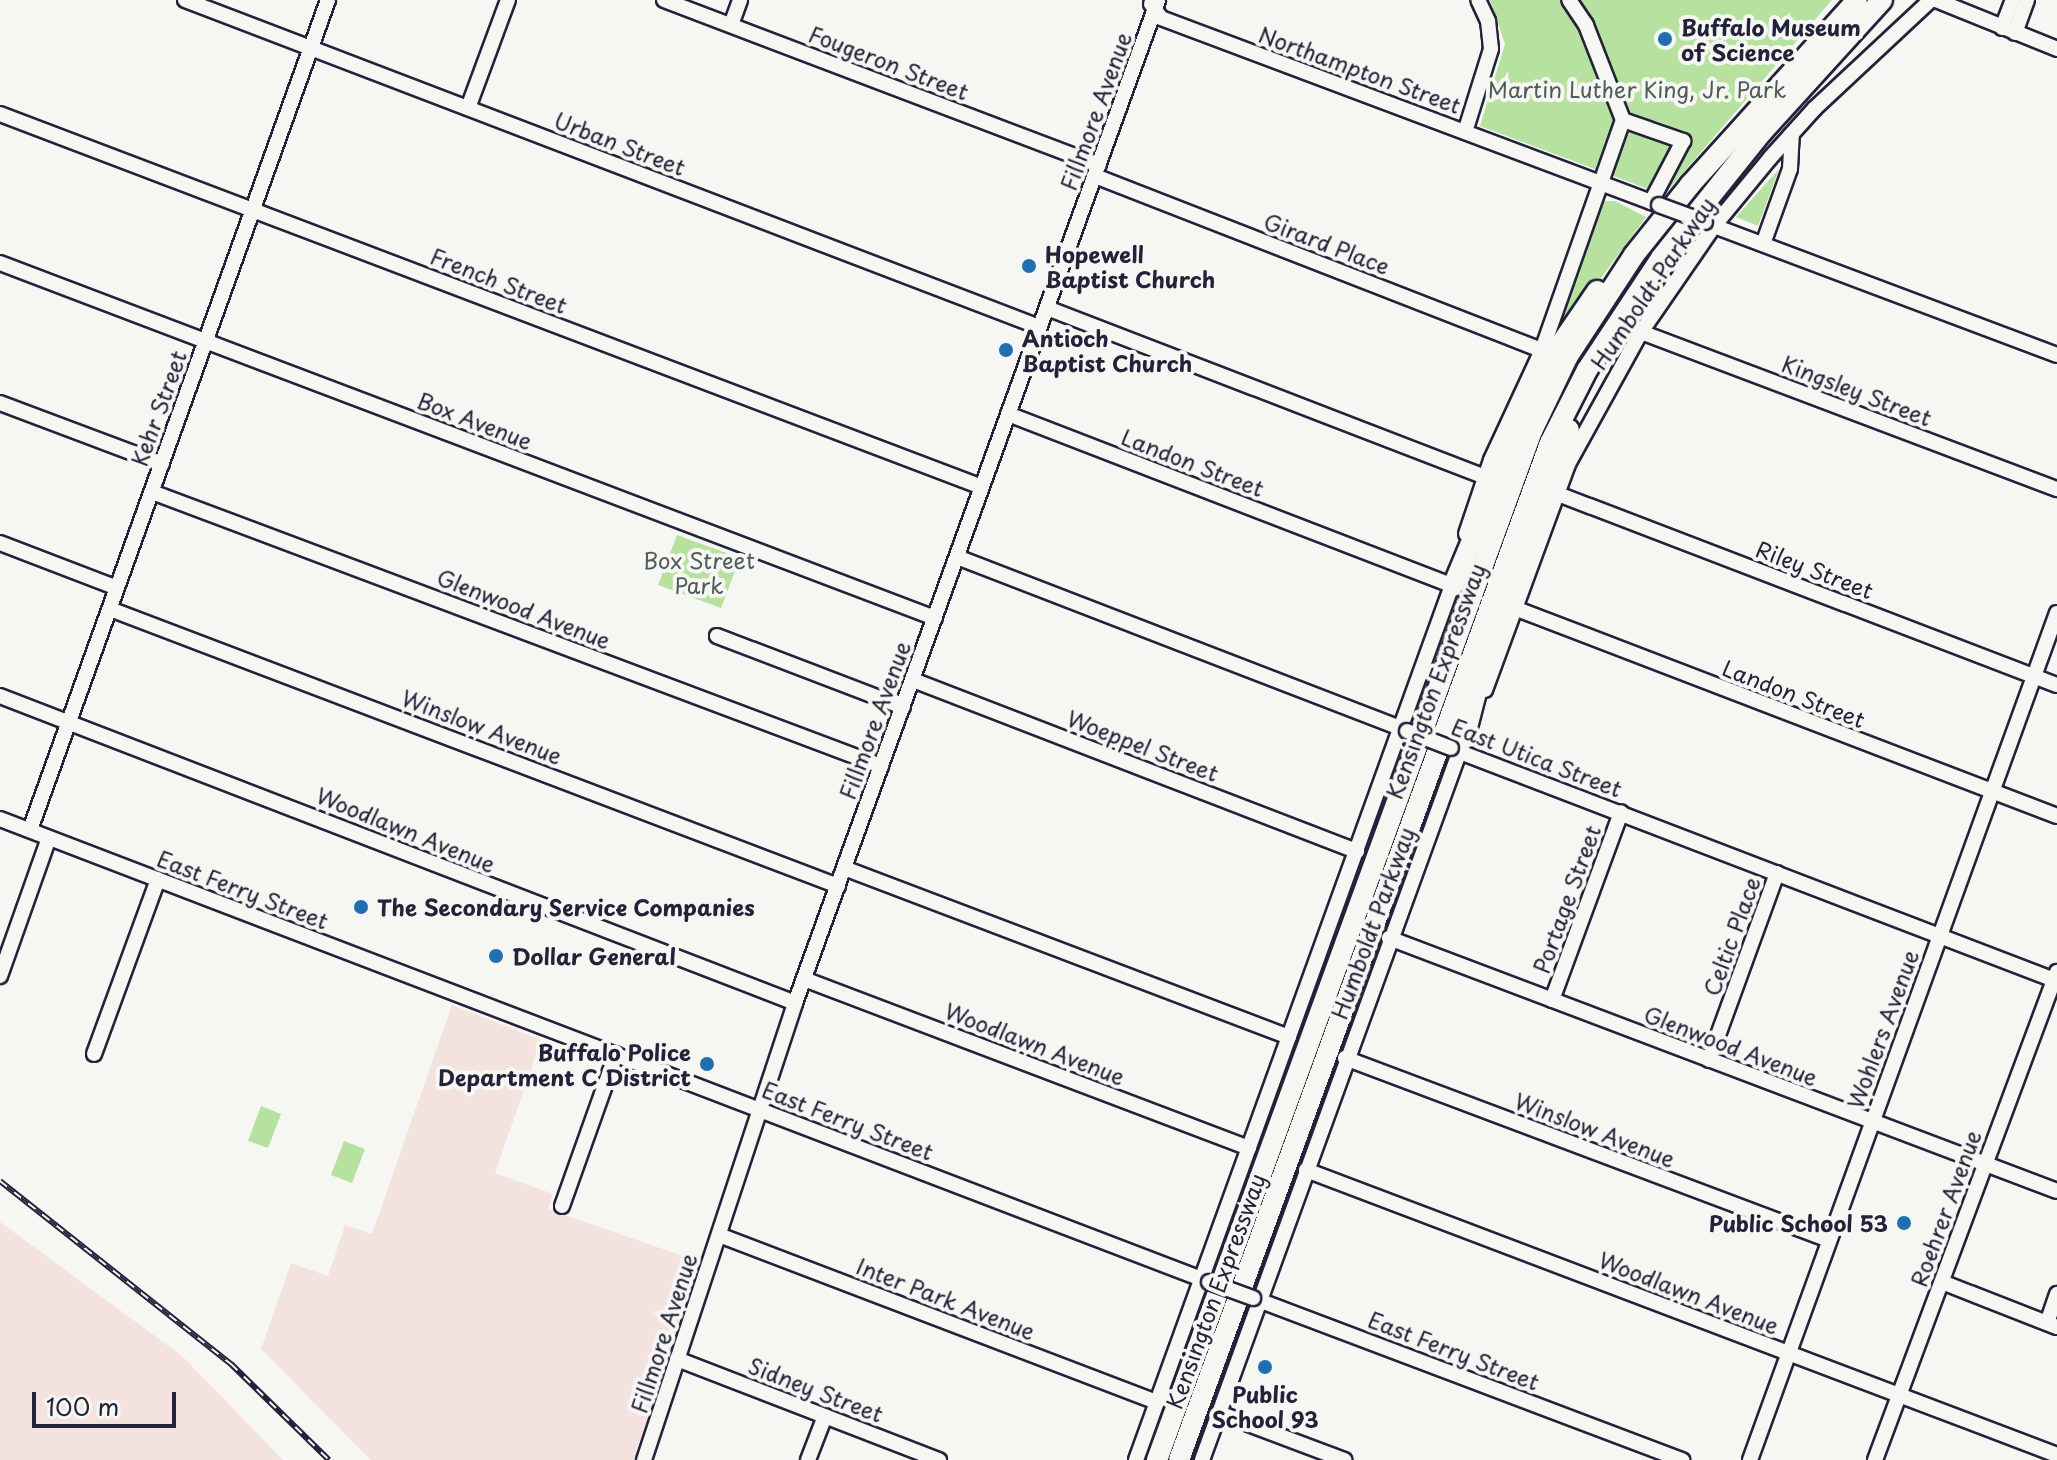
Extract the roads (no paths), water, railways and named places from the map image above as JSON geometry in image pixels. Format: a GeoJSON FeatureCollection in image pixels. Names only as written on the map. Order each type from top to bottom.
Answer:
{"type":"FeatureCollection","features":[{"type":"Feature","properties":{"kind":"highway","name":"Kensington Expressway"},"geometry":{"type":"LineString","coordinates":[[1157,1460],[1509,487],[1568,356],[1634,255],[1690,185],[1857,0]]}},
{"type":"Feature","properties":{"kind":"highway","name":"Kensington Expressway"},"geometry":{"type":"LineString","coordinates":[[1179,1460],[1527,497],[1587,370],[1628,303],[1708,197],[1882,0]]}},
{"type":"Feature","properties":{"kind":"highway"},"geometry":{"type":"LineString","coordinates":[[1857,28],[1890,0]]}},
{"type":"Feature","properties":{"kind":"highway"},"geometry":{"type":"LineString","coordinates":[[1453,586],[1543,370],[1571,324],[1606,280],[1634,255]]}},
{"type":"Feature","properties":{"kind":"highway"},"geometry":{"type":"LineString","coordinates":[[1458,746],[1587,370]]}},
{"type":"Feature","properties":{"kind":"street","name":"Urban Street"},"geometry":{"type":"LineString","coordinates":[[185,0],[1039,327]]}},
{"type":"Feature","properties":{"kind":"street","name":"Kehr Street"},"geometry":{"type":"LineString","coordinates":[[30,830],[328,0]]}},
{"type":"Feature","properties":{"kind":"street"},"geometry":{"type":"LineString","coordinates":[[468,108],[508,0]]}},
{"type":"Feature","properties":{"kind":"street","name":"Fougeron Street"},"geometry":{"type":"LineString","coordinates":[[664,0],[1097,171]]}},
{"type":"Feature","properties":{"kind":"street"},"geometry":{"type":"LineString","coordinates":[[731,25],[740,0]]}},
{"type":"Feature","properties":{"kind":"street"},"geometry":{"type":"LineString","coordinates":[[1465,132],[1491,49],[1488,21],[1478,0]]}},
{"type":"Feature","properties":{"kind":"street"},"geometry":{"type":"LineString","coordinates":[[1569,0],[1586,25],[1623,120],[1683,141],[1655,204]]}},
{"type":"Feature","properties":{"kind":"street"},"geometry":{"type":"LineString","coordinates":[[1933,0],[2057,49]]}},
{"type":"Feature","properties":{"kind":"street","name":"Humboldt Parkway"},"geometry":{"type":"LineString","coordinates":[[1202,1460],[1256,1299],[1306,1170],[1458,746],[1517,609],[1568,464],[1641,332],[1710,224],[1792,134],[1933,0]]}},
{"type":"Feature","properties":{"kind":"street"},"geometry":{"type":"LineString","coordinates":[[2009,31],[2013,0]]}},
{"type":"Feature","properties":{"kind":"street"},"geometry":{"type":"LineString","coordinates":[[2009,31],[2027,0]]}},
{"type":"Feature","properties":{"kind":"street","name":"Northampton Street"},"geometry":{"type":"LineString","coordinates":[[1154,3],[1161,18],[2057,355]]}},
{"type":"Feature","properties":{"kind":"street","name":"Fillmore Avenue"},"geometry":{"type":"LineString","coordinates":[[644,1460],[795,1003],[1097,171],[1154,3]]}},
{"type":"Feature","properties":{"kind":"street","name":"French Street"},"geometry":{"type":"LineString","coordinates":[[0,114],[982,487]]}},
{"type":"Feature","properties":{"kind":"street","name":"Humboldt Parkway"},"geometry":{"type":"LineString","coordinates":[[1136,1460],[1206,1280],[1249,1148],[1404,730],[1453,586],[1484,477],[1542,350],[1623,120]]}},
{"type":"Feature","properties":{"kind":"street"},"geometry":{"type":"LineString","coordinates":[[1763,244],[1790,169],[1792,134]]}},
{"type":"Feature","properties":{"kind":"street","name":"Girard Place"},"geometry":{"type":"LineString","coordinates":[[1097,171],[1542,350]]}},
{"type":"Feature","properties":{"kind":"street","name":"Box Avenue"},"geometry":{"type":"LineString","coordinates":[[0,263],[935,618]]}},
{"type":"Feature","properties":{"kind":"street"},"geometry":{"type":"LineString","coordinates":[[1047,308],[1484,477]]}},
{"type":"Feature","properties":{"kind":"street","name":"Kingsley Street"},"geometry":{"type":"LineString","coordinates":[[1641,332],[2057,489]]}},
{"type":"Feature","properties":{"kind":"street"},"geometry":{"type":"LineString","coordinates":[[0,403],[162,464]]}},
{"type":"Feature","properties":{"kind":"street","name":"Landon Street"},"geometry":{"type":"LineString","coordinates":[[1008,414],[1453,586]]}},
{"type":"Feature","properties":{"kind":"street","name":"Glenwood Avenue"},"geometry":{"type":"LineString","coordinates":[[152,492],[881,766]]}},
{"type":"Feature","properties":{"kind":"street","name":"Riley Street"},"geometry":{"type":"LineString","coordinates":[[1558,494],[2057,685]]}},
{"type":"Feature","properties":{"kind":"street"},"geometry":{"type":"LineString","coordinates":[[0,543],[117,588]]}},
{"type":"Feature","properties":{"kind":"street","name":"East Utica Street"},"geometry":{"type":"LineString","coordinates":[[957,557],[1404,730],[1458,746],[1939,936],[2056,977]]}},
{"type":"Feature","properties":{"kind":"street","name":"Winslow Avenue"},"geometry":{"type":"LineString","coordinates":[[110,609],[838,886]]}},
{"type":"Feature","properties":{"kind":"street","name":"Landon Street"},"geometry":{"type":"LineString","coordinates":[[1517,609],[2057,816]]}},
{"type":"Feature","properties":{"kind":"street","name":"Wohlers Avenue"},"geometry":{"type":"LineString","coordinates":[[1750,1460],[2057,613]]}},
{"type":"Feature","properties":{"kind":"street"},"geometry":{"type":"LineString","coordinates":[[717,636],[903,707]]}},
{"type":"Feature","properties":{"kind":"street","name":"Woeppel Street"},"geometry":{"type":"LineString","coordinates":[[913,680],[1357,851]]}},
{"type":"Feature","properties":{"kind":"street","name":"Woodlawn Avenue"},"geometry":{"type":"LineString","coordinates":[[0,696],[795,1003]]}},
{"type":"Feature","properties":{"kind":"street","name":"Portage Street"},"geometry":{"type":"LineString","coordinates":[[1552,1000],[1621,812]]}},
{"type":"Feature","properties":{"kind":"street","name":"East Ferry Street"},"geometry":{"type":"LineString","coordinates":[[0,819],[1682,1460]]}},
{"type":"Feature","properties":{"kind":"street"},"geometry":{"type":"LineString","coordinates":[[0,976],[49,838]]}},
{"type":"Feature","properties":{"kind":"street"},"geometry":{"type":"LineString","coordinates":[[844,868],[1289,1037]]}},
{"type":"Feature","properties":{"kind":"street","name":"Celtic Place"},"geometry":{"type":"LineString","coordinates":[[1709,1060],[1777,873]]}},
{"type":"Feature","properties":{"kind":"street"},"geometry":{"type":"LineString","coordinates":[[94,1054],[158,879]]}},
{"type":"Feature","properties":{"kind":"street","name":"Glenwood Avenue"},"geometry":{"type":"LineString","coordinates":[[1389,938],[2057,1191]]}},
{"type":"Feature","properties":{"kind":"street","name":"Roehrer Avenue"},"geometry":{"type":"LineString","coordinates":[[1875,1460],[2056,977]]}},
{"type":"Feature","properties":{"kind":"street","name":"Woodlawn Avenue"},"geometry":{"type":"LineString","coordinates":[[804,979],[1249,1148]]}},
{"type":"Feature","properties":{"kind":"street"},"geometry":{"type":"LineString","coordinates":[[562,1206],[616,1054]]}},
{"type":"Feature","properties":{"kind":"street","name":"Winslow Avenue"},"geometry":{"type":"LineString","coordinates":[[1345,1058],[1829,1240]]}},
{"type":"Feature","properties":{"kind":"street","name":"Woodlawn Avenue"},"geometry":{"type":"LineString","coordinates":[[1306,1170],[2057,1455]]}},
{"type":"Feature","properties":{"kind":"street","name":"Inter Park Avenue"},"geometry":{"type":"LineString","coordinates":[[719,1235],[1157,1402]]}},
{"type":"Feature","properties":{"kind":"street"},"geometry":{"type":"LineString","coordinates":[[1942,1282],[2052,1325],[2057,1294]]}},
{"type":"Feature","properties":{"kind":"street","name":"Sidney Street"},"geometry":{"type":"LineString","coordinates":[[677,1359],[939,1460]]}},
{"type":"Feature","properties":{"kind":"street"},"geometry":{"type":"LineString","coordinates":[[1219,1413],[1344,1460]]}},
{"type":"Feature","properties":{"kind":"street"},"geometry":{"type":"LineString","coordinates":[[808,1460],[825,1416]]}},
{"type":"Feature","properties":{"kind":"railway"},"geometry":{"type":"LineString","coordinates":[[0,1181],[231,1364],[329,1460]]}},
{"type":"Feature","properties":{"kind":"place","name":"Buffalo Museum of Science"},"geometry":{"type":"Point","coordinates":[1665,39]}},
{"type":"Feature","properties":{"kind":"place","name":"Hopewell Baptist Church"},"geometry":{"type":"Point","coordinates":[1029,266]}},
{"type":"Feature","properties":{"kind":"place","name":"Antioch Baptist Church"},"geometry":{"type":"Point","coordinates":[1006,350]}},
{"type":"Feature","properties":{"kind":"place","name":"The Secondary Service Companies"},"geometry":{"type":"Point","coordinates":[361,907]}},
{"type":"Feature","properties":{"kind":"place","name":"Dollar General"},"geometry":{"type":"Point","coordinates":[496,956]}},
{"type":"Feature","properties":{"kind":"place","name":"Buffalo Police Department C District"},"geometry":{"type":"Point","coordinates":[707,1064]}},
{"type":"Feature","properties":{"kind":"place","name":"Public School 53"},"geometry":{"type":"Point","coordinates":[1904,1223]}},
{"type":"Feature","properties":{"kind":"place","name":"Public School 93"},"geometry":{"type":"Point","coordinates":[1265,1367]}},
{"type":"Feature","properties":{"kind":"park label","name":"Martin Luther King, Jr. Park"},"geometry":{"type":"Point","coordinates":[1637,89]}},
{"type":"Feature","properties":{"kind":"park label","name":"Box Street Park"},"geometry":{"type":"Point","coordinates":[699,572]}}]}
